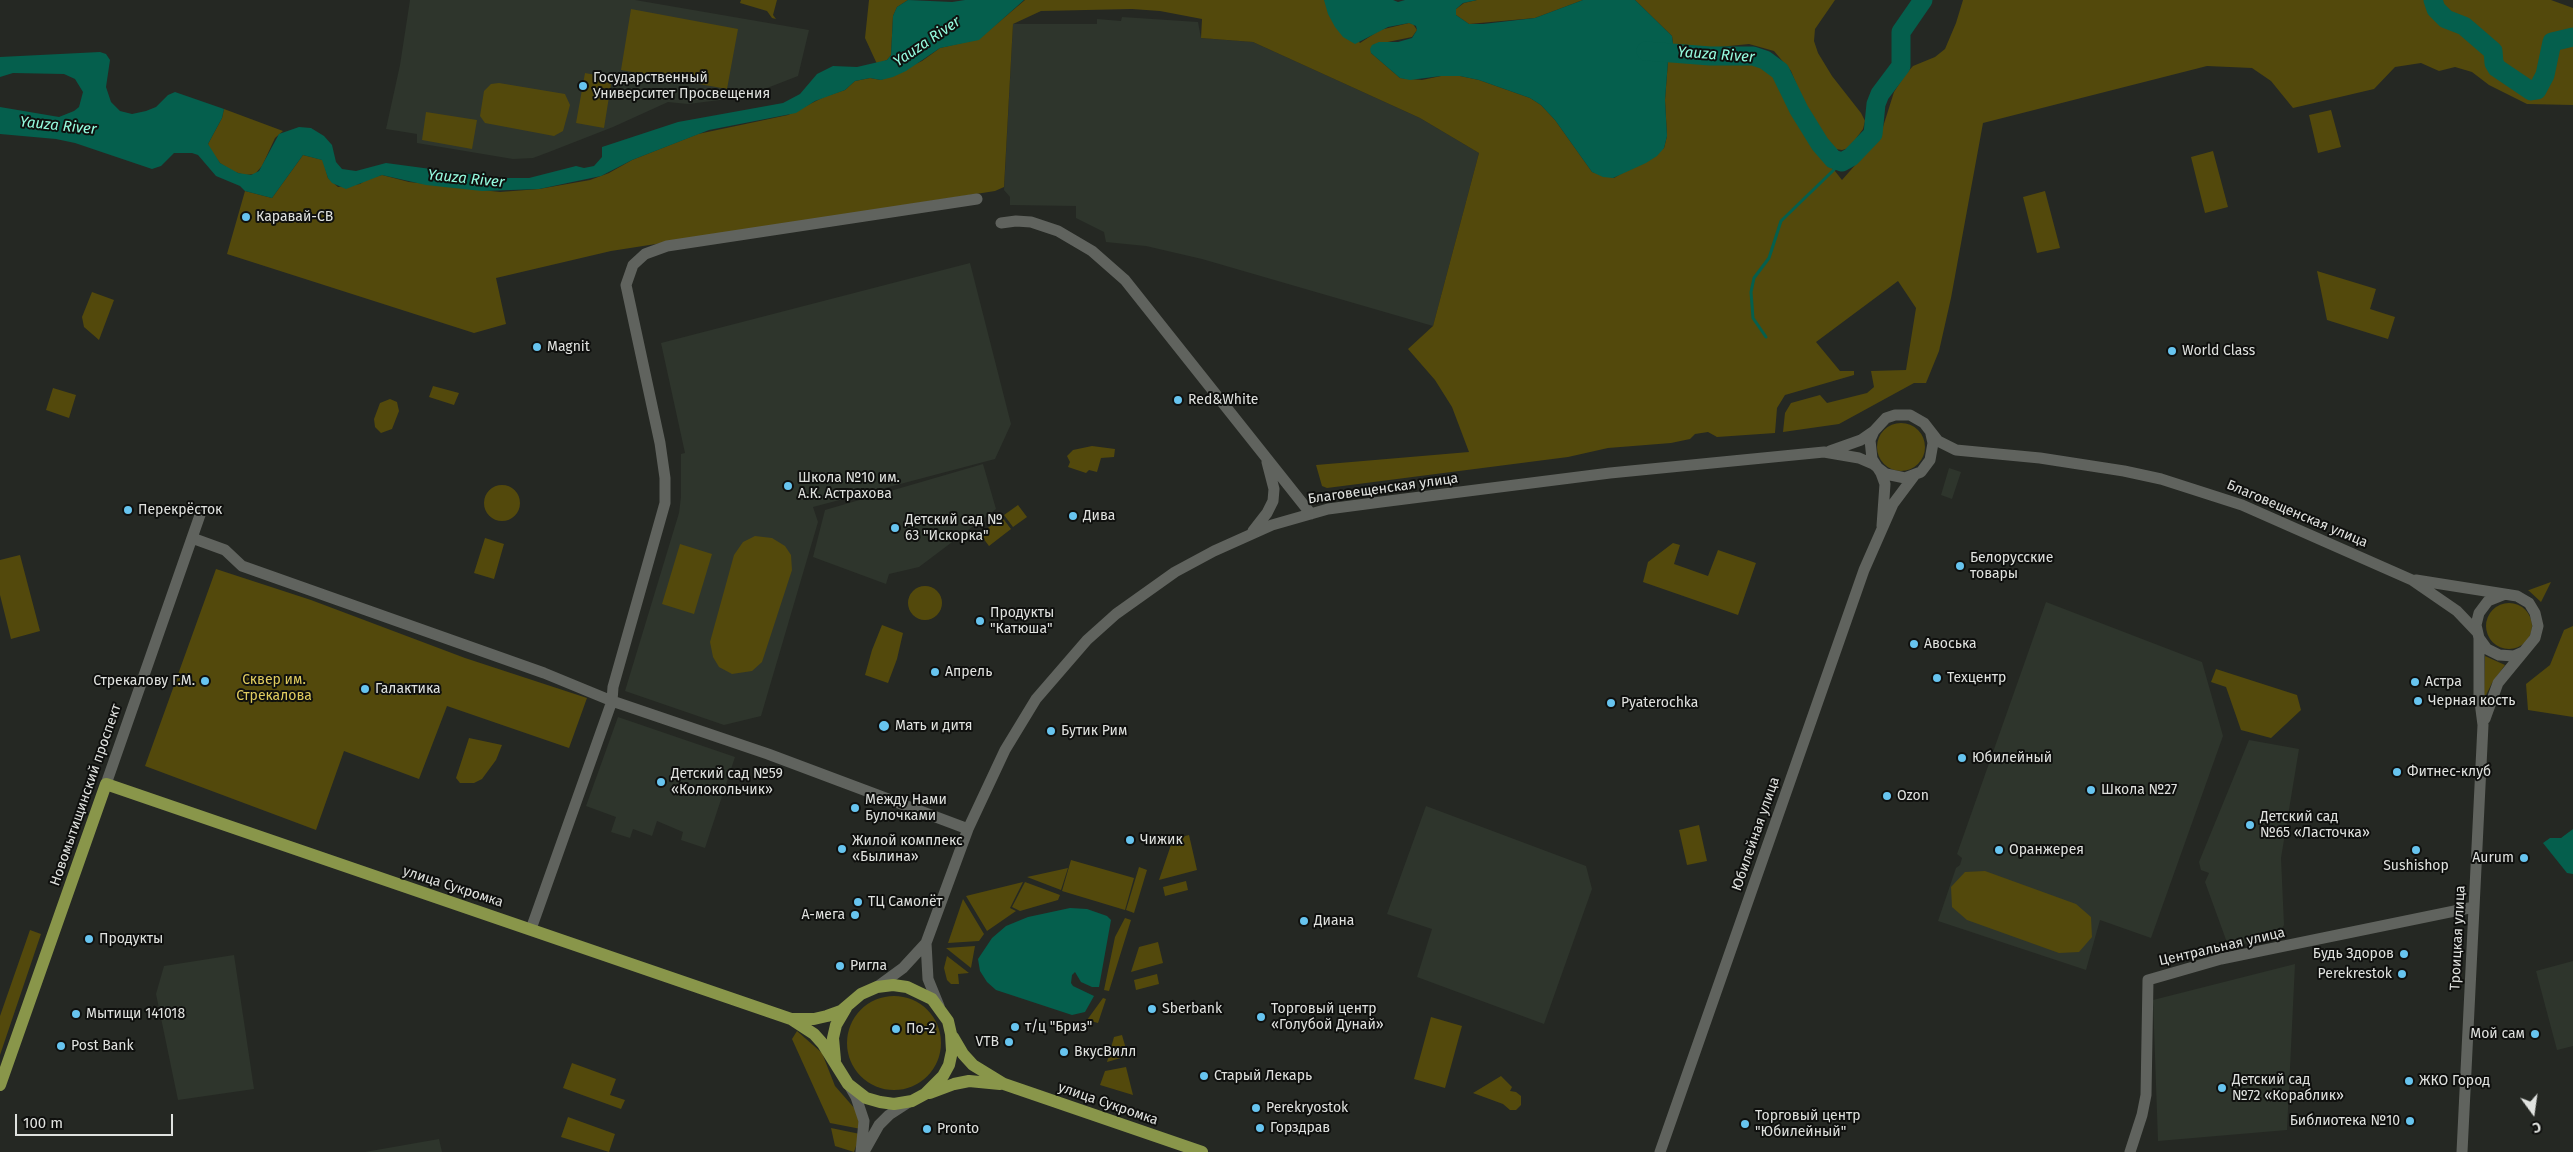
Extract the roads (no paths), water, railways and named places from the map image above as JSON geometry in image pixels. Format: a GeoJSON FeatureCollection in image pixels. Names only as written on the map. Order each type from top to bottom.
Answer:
{"type":"FeatureCollection","features":[{"type":"Feature","properties":{"kind":"main road","name":"улица Сукромка"},"geometry":{"type":"LineString","coordinates":[[106,784],[531,928],[791,1019]]}},
{"type":"Feature","properties":{"kind":"main road","name":"Новомытищинский проспект"},"geometry":{"type":"LineString","coordinates":[[0,1085],[106,784]]}},
{"type":"Feature","properties":{"kind":"main road"},"geometry":{"type":"LineString","coordinates":[[893,985],[907,987],[919,991],[940,1007],[948,1021],[952,1034],[952,1051],[948,1065],[939,1081],[925,1094],[912,1101],[894,1104],[880,1102],[866,1098],[848,1084],[823,1044],[814,1034],[791,1019],[814,1019],[841,1011],[861,994],[877,987],[893,985]]}},
{"type":"Feature","properties":{"kind":"main road"},"geometry":{"type":"LineString","coordinates":[[840,1072],[835,1059],[834,1038],[842,1013],[851,1002]]}},
{"type":"Feature","properties":{"kind":"main road","name":"улица Сукромка"},"geometry":{"type":"LineString","coordinates":[[952,1034],[962,1054],[973,1065],[1004,1084],[1202,1152]]}},
{"type":"Feature","properties":{"kind":"main road","name":"улица Сукромка"},"geometry":{"type":"LineString","coordinates":[[925,1094],[969,1081],[1004,1084]]}},
{"type":"Feature","properties":{"kind":"street"},"geometry":{"type":"LineString","coordinates":[[531,928],[538,914],[575,801],[612,701],[613,687],[666,500],[660,442],[626,285],[633,265],[646,254],[667,246],[977,199]]}},
{"type":"Feature","properties":{"kind":"street"},"geometry":{"type":"LineString","coordinates":[[1001,223],[1016,221],[1045,225],[1072,238],[1106,262],[1142,299],[1311,514]]}},
{"type":"Feature","properties":{"kind":"street"},"geometry":{"type":"LineString","coordinates":[[1824,452],[1851,444],[1874,431],[1886,418],[1903,414],[1918,419],[1931,434],[1946,446],[1961,451]]}},
{"type":"Feature","properties":{"kind":"street"},"geometry":{"type":"LineString","coordinates":[[1874,431],[1870,450],[1878,467]]}},
{"type":"Feature","properties":{"kind":"street"},"geometry":{"type":"LineString","coordinates":[[1925,468],[1933,452],[1931,434]]}},
{"type":"Feature","properties":{"kind":"street"},"geometry":{"type":"LineString","coordinates":[[1250,534],[1259,524],[1273,501],[1272,477],[1262,451]]}},
{"type":"Feature","properties":{"kind":"street"},"geometry":{"type":"LineString","coordinates":[[1824,452],[1851,456],[1878,467],[1895,477],[1915,475],[1944,455],[1961,451]]}},
{"type":"Feature","properties":{"kind":"street","name":"Благовещенская улица"},"geometry":{"type":"LineString","coordinates":[[1961,451],[2087,465],[2161,480],[2242,505],[2412,580]]}},
{"type":"Feature","properties":{"kind":"street","name":"Благовещенская улица"},"geometry":{"type":"LineString","coordinates":[[926,943],[968,829],[1006,750],[1027,713],[1053,677],[1087,640],[1116,614],[1163,580],[1250,534],[1328,509],[1610,473],[1824,452]]}},
{"type":"Feature","properties":{"kind":"street","name":"Юбилейная улица"},"geometry":{"type":"LineString","coordinates":[[1878,467],[1884,478],[1886,490],[1882,526]]}},
{"type":"Feature","properties":{"kind":"street","name":"Юбилейная улица"},"geometry":{"type":"LineString","coordinates":[[1660,1152],[1864,570],[1882,526],[1898,496],[1915,475]]}},
{"type":"Feature","properties":{"kind":"street","name":"Новомытищинский проспект"},"geometry":{"type":"LineString","coordinates":[[106,784],[200,515]]}},
{"type":"Feature","properties":{"kind":"street"},"geometry":{"type":"LineString","coordinates":[[192,538],[225,550],[242,566],[544,673],[612,701],[768,754],[968,829]]}},
{"type":"Feature","properties":{"kind":"street"},"geometry":{"type":"LineString","coordinates":[[2412,580],[2468,587],[2523,599],[2536,613],[2538,626],[2536,638],[2494,690],[2483,725]]}},
{"type":"Feature","properties":{"kind":"street"},"geometry":{"type":"LineString","coordinates":[[2412,580],[2457,611],[2488,649],[2499,655],[2514,656],[2523,652]]}},
{"type":"Feature","properties":{"kind":"street"},"geometry":{"type":"LineString","coordinates":[[2483,725],[2479,694],[2477,619],[2488,601],[2503,595]]}},
{"type":"Feature","properties":{"kind":"street","name":"Троицкая улица"},"geometry":{"type":"LineString","coordinates":[[2462,1152],[2483,725]]}},
{"type":"Feature","properties":{"kind":"street","name":"Центральная улица"},"geometry":{"type":"LineString","coordinates":[[2130,1152],[2142,1115],[2146,1095],[2148,980],[2221,959],[2474,907]]}},
{"type":"Feature","properties":{"kind":"street"},"geometry":{"type":"LineString","coordinates":[[877,987],[903,968],[926,943]]}},
{"type":"Feature","properties":{"kind":"street"},"geometry":{"type":"LineString","coordinates":[[926,943],[928,979],[940,1007]]}},
{"type":"Feature","properties":{"kind":"street"},"geometry":{"type":"LineString","coordinates":[[848,1084],[856,1097],[864,1121],[863,1152]]}},
{"type":"Feature","properties":{"kind":"street"},"geometry":{"type":"LineString","coordinates":[[863,1152],[879,1126],[889,1115],[912,1101]]}},
{"type":"Feature","properties":{"kind":"water"},"geometry":{"type":"Polygon","coordinates":[[[908,0],[952,2],[965,0],[1024,0],[979,40],[940,48],[906,71],[893,77],[881,80],[870,78],[855,81],[845,90],[815,101],[796,113],[709,130],[632,160],[601,176],[539,189],[482,191],[426,185],[382,175],[346,189],[332,183],[328,178],[322,160],[303,155],[272,198],[245,191],[240,186],[216,176],[198,155],[192,153],[174,153],[161,166],[152,169],[75,143],[56,139],[0,134],[0,107],[59,117],[79,107],[83,92],[75,79],[64,74],[13,73],[0,77],[0,57],[100,52],[106,54],[110,60],[106,87],[111,102],[120,111],[132,114],[146,111],[156,107],[168,95],[175,92],[224,109],[222,118],[208,144],[220,163],[238,173],[251,175],[259,171],[279,134],[299,127],[311,128],[324,136],[332,145],[336,162],[342,169],[356,171],[386,163],[498,178],[529,178],[576,166],[584,168],[594,166],[602,157],[602,147],[678,122],[783,103],[800,94],[817,74],[833,66],[857,67],[887,60],[891,55],[893,16],[897,7],[908,0]]]}},
{"type":"Feature","properties":{"kind":"water"},"geometry":{"type":"Polygon","coordinates":[[[1324,0],[1393,0],[1398,2],[1405,0],[1477,0],[1463,3],[1456,9],[1456,15],[1469,24],[1483,24],[1535,18],[1583,0],[1635,0],[1672,36],[1673,44],[1668,61],[1665,100],[1667,136],[1664,148],[1657,156],[1646,163],[1613,178],[1603,177],[1592,172],[1555,120],[1541,105],[1530,98],[1479,80],[1460,76],[1441,76],[1410,80],[1400,78],[1371,53],[1370,49],[1372,45],[1379,42],[1398,42],[1412,38],[1417,30],[1416,26],[1409,23],[1388,27],[1355,44],[1343,37],[1335,27],[1328,14],[1324,0]]]}},
{"type":"Feature","properties":{"kind":"water"},"geometry":{"type":"Polygon","coordinates":[[[2573,829],[2573,874],[2567,873],[2543,843],[2550,838],[2561,838],[2573,829]]]}},
{"type":"Feature","properties":{"kind":"water"},"geometry":{"type":"Polygon","coordinates":[[[1070,908],[1087,909],[1107,916],[1111,920],[1099,987],[1092,987],[1081,982],[1075,972],[1072,975],[1071,983],[1073,986],[1094,996],[1085,1012],[1072,1015],[996,990],[987,982],[980,971],[978,959],[992,938],[1006,926],[1028,917],[1070,908]]]}},
{"type":"Feature","properties":{"kind":"waterway","name":"Yauza River"},"geometry":{"type":"LineString","coordinates":[[1646,51],[1710,56],[1753,56],[1765,60],[1780,71],[1799,110],[1820,144],[1833,159],[1842,162],[1851,157],[1873,134],[1876,104],[1880,94],[1901,66],[1901,32],[1923,0]]}},
{"type":"Feature","properties":{"kind":"waterway","name":"Yauza River"},"geometry":{"type":"LineString","coordinates":[[2433,0],[2436,9],[2446,19],[2464,26],[2493,51],[2494,63],[2497,68],[2531,91],[2537,90],[2545,75],[2552,42],[2573,37]]}},
{"type":"Feature","properties":{"kind":"waterway"},"geometry":{"type":"LineString","coordinates":[[1766,337],[1753,318],[1751,292],[1754,278],[1769,258],[1781,221],[1842,162]]}},
{"type":"Feature","properties":{"kind":"place","name":"Государственный Университет Просвещения"},"geometry":{"type":"Point","coordinates":[583,86]}},
{"type":"Feature","properties":{"kind":"place","name":"Каравай-СВ"},"geometry":{"type":"Point","coordinates":[246,217]}},
{"type":"Feature","properties":{"kind":"place","name":"Magnit"},"geometry":{"type":"Point","coordinates":[537,347]}},
{"type":"Feature","properties":{"kind":"place","name":"World Class"},"geometry":{"type":"Point","coordinates":[2172,351]}},
{"type":"Feature","properties":{"kind":"place","name":"Red&White"},"geometry":{"type":"Point","coordinates":[1178,400]}},
{"type":"Feature","properties":{"kind":"place","name":"Школа №10 им. А.К. Астрахова"},"geometry":{"type":"Point","coordinates":[788,486]}},
{"type":"Feature","properties":{"kind":"place","name":"Перекрёсток"},"geometry":{"type":"Point","coordinates":[128,510]}},
{"type":"Feature","properties":{"kind":"place","name":"Дива"},"geometry":{"type":"Point","coordinates":[1073,516]}},
{"type":"Feature","properties":{"kind":"place","name":"Детский сад № 63 \"Искорка\""},"geometry":{"type":"Point","coordinates":[895,528]}},
{"type":"Feature","properties":{"kind":"place","name":"Белорусские товары"},"geometry":{"type":"Point","coordinates":[1960,566]}},
{"type":"Feature","properties":{"kind":"place","name":"Продукты \"Катюша\""},"geometry":{"type":"Point","coordinates":[980,621]}},
{"type":"Feature","properties":{"kind":"place","name":"Авоська"},"geometry":{"type":"Point","coordinates":[1914,644]}},
{"type":"Feature","properties":{"kind":"place","name":"Апрель"},"geometry":{"type":"Point","coordinates":[935,672]}},
{"type":"Feature","properties":{"kind":"place","name":"Техцентр"},"geometry":{"type":"Point","coordinates":[1937,678]}},
{"type":"Feature","properties":{"kind":"place","name":"Стрекалову Г.М."},"geometry":{"type":"Point","coordinates":[205,681]}},
{"type":"Feature","properties":{"kind":"place","name":"Астра"},"geometry":{"type":"Point","coordinates":[2415,682]}},
{"type":"Feature","properties":{"kind":"place","name":"Галактика"},"geometry":{"type":"Point","coordinates":[365,689]}},
{"type":"Feature","properties":{"kind":"place","name":"Черная кость"},"geometry":{"type":"Point","coordinates":[2418,701]}},
{"type":"Feature","properties":{"kind":"place","name":"Pyaterochka"},"geometry":{"type":"Point","coordinates":[1611,703]}},
{"type":"Feature","properties":{"kind":"place","name":"Мать и дитя"},"geometry":{"type":"Point","coordinates":[884,726]}},
{"type":"Feature","properties":{"kind":"place","name":"Бутик Рим"},"geometry":{"type":"Point","coordinates":[1051,731]}},
{"type":"Feature","properties":{"kind":"place","name":"Юбилейный"},"geometry":{"type":"Point","coordinates":[1962,758]}},
{"type":"Feature","properties":{"kind":"place","name":"Фитнес-клуб"},"geometry":{"type":"Point","coordinates":[2397,772]}},
{"type":"Feature","properties":{"kind":"place","name":"Детский сад №59 «Колокольчик»"},"geometry":{"type":"Point","coordinates":[661,782]}},
{"type":"Feature","properties":{"kind":"place","name":"Школа №27"},"geometry":{"type":"Point","coordinates":[2091,790]}},
{"type":"Feature","properties":{"kind":"place","name":"Ozon"},"geometry":{"type":"Point","coordinates":[1887,796]}},
{"type":"Feature","properties":{"kind":"place","name":"Между Нами Булочками"},"geometry":{"type":"Point","coordinates":[855,808]}},
{"type":"Feature","properties":{"kind":"place","name":"Детский сад №65 «Ласточка»"},"geometry":{"type":"Point","coordinates":[2250,825]}},
{"type":"Feature","properties":{"kind":"place","name":"Чижик"},"geometry":{"type":"Point","coordinates":[1130,840]}},
{"type":"Feature","properties":{"kind":"place","name":"Жилой комплекс «Былина»"},"geometry":{"type":"Point","coordinates":[842,849]}},
{"type":"Feature","properties":{"kind":"place","name":"Оранжерея"},"geometry":{"type":"Point","coordinates":[1999,850]}},
{"type":"Feature","properties":{"kind":"place","name":"Sushishop"},"geometry":{"type":"Point","coordinates":[2416,850]}},
{"type":"Feature","properties":{"kind":"place","name":"Aurum"},"geometry":{"type":"Point","coordinates":[2524,858]}},
{"type":"Feature","properties":{"kind":"place","name":"ТЦ Самолёт"},"geometry":{"type":"Point","coordinates":[858,902]}},
{"type":"Feature","properties":{"kind":"place","name":"А-мега"},"geometry":{"type":"Point","coordinates":[855,915]}},
{"type":"Feature","properties":{"kind":"place","name":"Диана"},"geometry":{"type":"Point","coordinates":[1304,921]}},
{"type":"Feature","properties":{"kind":"place","name":"Продукты"},"geometry":{"type":"Point","coordinates":[89,939]}},
{"type":"Feature","properties":{"kind":"place","name":"Будь Здоров"},"geometry":{"type":"Point","coordinates":[2404,954]}},
{"type":"Feature","properties":{"kind":"place","name":"Ригла"},"geometry":{"type":"Point","coordinates":[840,966]}},
{"type":"Feature","properties":{"kind":"place","name":"Perekrestok"},"geometry":{"type":"Point","coordinates":[2402,974]}},
{"type":"Feature","properties":{"kind":"place","name":"Sberbank"},"geometry":{"type":"Point","coordinates":[1152,1009]}},
{"type":"Feature","properties":{"kind":"place","name":"Мытищи 141018"},"geometry":{"type":"Point","coordinates":[76,1014]}},
{"type":"Feature","properties":{"kind":"place","name":"Торговый центр «Голубой Дунай»"},"geometry":{"type":"Point","coordinates":[1261,1017]}},
{"type":"Feature","properties":{"kind":"place","name":"т/ц \"Бриз\""},"geometry":{"type":"Point","coordinates":[1015,1027]}},
{"type":"Feature","properties":{"kind":"place","name":"По-2"},"geometry":{"type":"Point","coordinates":[896,1029]}},
{"type":"Feature","properties":{"kind":"place","name":"Мой сам"},"geometry":{"type":"Point","coordinates":[2535,1034]}},
{"type":"Feature","properties":{"kind":"place","name":"VTB"},"geometry":{"type":"Point","coordinates":[1009,1042]}},
{"type":"Feature","properties":{"kind":"place","name":"Post Bank"},"geometry":{"type":"Point","coordinates":[61,1046]}},
{"type":"Feature","properties":{"kind":"place","name":"ВкусВилл"},"geometry":{"type":"Point","coordinates":[1064,1052]}},
{"type":"Feature","properties":{"kind":"place","name":"Старый Лекарь"},"geometry":{"type":"Point","coordinates":[1204,1076]}},
{"type":"Feature","properties":{"kind":"place","name":"ЖКО Город"},"geometry":{"type":"Point","coordinates":[2409,1081]}},
{"type":"Feature","properties":{"kind":"place","name":"Детский сад №72 «Кораблик»"},"geometry":{"type":"Point","coordinates":[2222,1088]}},
{"type":"Feature","properties":{"kind":"place","name":"Perekryostok"},"geometry":{"type":"Point","coordinates":[1256,1108]}},
{"type":"Feature","properties":{"kind":"place","name":"Библиотека №10"},"geometry":{"type":"Point","coordinates":[2410,1121]}},
{"type":"Feature","properties":{"kind":"place","name":"Торговый центр \"Юбилейный\""},"geometry":{"type":"Point","coordinates":[1745,1124]}},
{"type":"Feature","properties":{"kind":"place","name":"Горздрав"},"geometry":{"type":"Point","coordinates":[1260,1128]}},
{"type":"Feature","properties":{"kind":"place","name":"Pronto"},"geometry":{"type":"Point","coordinates":[927,1129]}},
{"type":"Feature","properties":{"kind":"park label","name":"Сквер им. Стрекалова"},"geometry":{"type":"Point","coordinates":[274,688]}}]}
